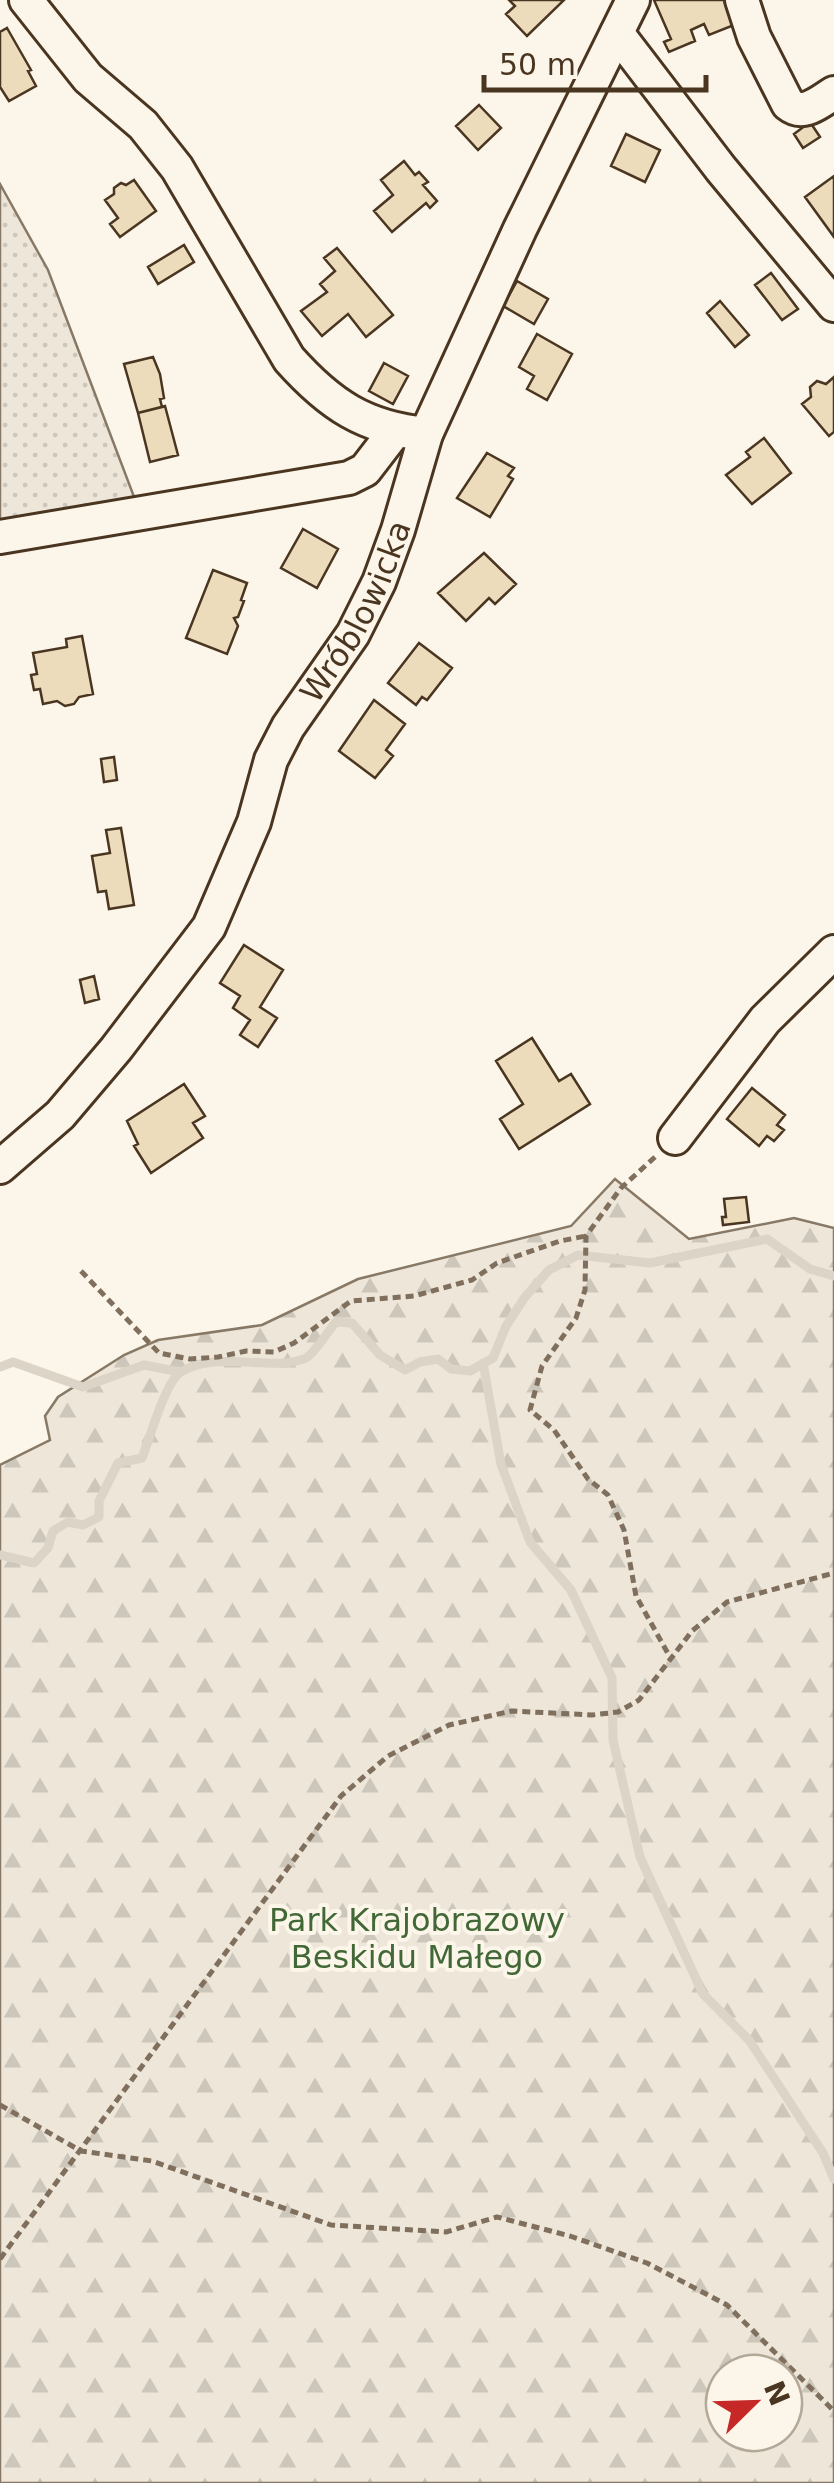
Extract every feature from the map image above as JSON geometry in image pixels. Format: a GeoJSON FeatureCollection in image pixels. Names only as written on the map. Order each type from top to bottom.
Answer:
{"type":"FeatureCollection","features":[{"type":"Feature","properties":{"kind":"street"},"geometry":{"type":"LineString","coordinates":[[26,0],[88,78],[143,125],[177,168],[289,359],[335,403],[366,422],[411,432]]}},
{"type":"Feature","properties":{"kind":"street","name":"Wróblowicka"},"geometry":{"type":"LineString","coordinates":[[0,1168],[60,1115],[209,927],[254,822],[271,760],[288,726],[354,634],[379,582],[411,432],[520,229],[633,0]]}},
{"type":"Feature","properties":{"kind":"street"},"geometry":{"type":"LineString","coordinates":[[742,0],[754,37],[788,104],[795,110],[804,110],[834,94]]}},
{"type":"Feature","properties":{"kind":"street"},"geometry":{"type":"LineString","coordinates":[[617,33],[721,170],[834,305]]}},
{"type":"Feature","properties":{"kind":"street"},"geometry":{"type":"LineString","coordinates":[[0,537],[349,478],[365,470],[411,432]]}},
{"type":"Feature","properties":{"kind":"street"},"geometry":{"type":"LineString","coordinates":[[675,1138],[765,1020],[834,952]]}},
{"type":"Feature","properties":{"kind":"path"},"geometry":{"type":"LineString","coordinates":[[671,1658],[636,1596],[624,1530],[608,1495],[588,1479],[554,1430],[530,1410],[542,1366],[576,1318],[585,1290],[586,1236],[621,1188],[675,1138]]}},
{"type":"Feature","properties":{"kind":"path"},"geometry":{"type":"LineString","coordinates":[[81,1271],[160,1353],[190,1359],[246,1351],[274,1352],[294,1343],[350,1302],[414,1296],[472,1280],[497,1263],[560,1240],[586,1236]]}},
{"type":"Feature","properties":{"kind":"path"},"geometry":{"type":"LineString","coordinates":[[0,2258],[341,1796],[388,1756],[449,1725],[512,1711],[592,1715],[618,1712],[639,1700],[692,1631],[727,1602],[834,1573]]}},
{"type":"Feature","properties":{"kind":"path"},"geometry":{"type":"LineString","coordinates":[[0,2104],[81,2150],[152,2161],[331,2225],[446,2232],[496,2218],[570,2236],[647,2263],[727,2305],[834,2411]]}},
{"type":"Feature","properties":{"kind":"green space"},"geometry":{"type":"Polygon","coordinates":[[[0,184],[48,270],[139,510],[0,529],[0,184]]]}},
{"type":"Feature","properties":{"kind":"green space","name":"Park Krajobrazowy Beskidu Małego"},"geometry":{"type":"Polygon","coordinates":[[[615,1179],[689,1239],[794,1218],[834,1228],[834,2483],[0,2483],[0,1465],[50,1440],[45,1416],[58,1397],[124,1355],[158,1340],[262,1325],[358,1279],[571,1226],[615,1179]]]}},
{"type":"Feature","properties":{"kind":"building"},"geometry":{"type":"Polygon","coordinates":[[[509,0],[564,0],[527,36],[506,14],[515,6],[509,0]]]}},
{"type":"Feature","properties":{"kind":"building"},"geometry":{"type":"Polygon","coordinates":[[[654,0],[729,0],[739,23],[709,35],[704,24],[691,30],[695,41],[669,52],[664,42],[671,39],[654,0]]]}},
{"type":"Feature","properties":{"kind":"building"},"geometry":{"type":"Polygon","coordinates":[[[7,28],[36,86],[9,101],[0,87],[0,32],[7,28]]]}},
{"type":"Feature","properties":{"kind":"building"},"geometry":{"type":"Polygon","coordinates":[[[479,105],[501,128],[478,150],[456,126],[479,105]]]}},
{"type":"Feature","properties":{"kind":"building"},"geometry":{"type":"Polygon","coordinates":[[[810,122],[820,137],[803,148],[794,134],[810,122]]]}},
{"type":"Feature","properties":{"kind":"building"},"geometry":{"type":"Polygon","coordinates":[[[626,134],[660,150],[645,182],[611,166],[626,134]]]}},
{"type":"Feature","properties":{"kind":"building"},"geometry":{"type":"Polygon","coordinates":[[[404,161],[415,175],[419,172],[428,182],[423,185],[437,201],[430,208],[426,203],[392,232],[374,211],[393,195],[381,180],[404,161]]]}},
{"type":"Feature","properties":{"kind":"building"},"geometry":{"type":"Polygon","coordinates":[[[834,176],[834,237],[805,197],[834,176]]]}},
{"type":"Feature","properties":{"kind":"building"},"geometry":{"type":"Polygon","coordinates":[[[134,180],[156,211],[120,237],[110,224],[118,218],[105,200],[121,183],[126,185],[134,180]]]}},
{"type":"Feature","properties":{"kind":"building"},"geometry":{"type":"Polygon","coordinates":[[[184,245],[194,262],[158,284],[148,267],[184,245]]]}},
{"type":"Feature","properties":{"kind":"building"},"geometry":{"type":"Polygon","coordinates":[[[337,248],[393,315],[366,337],[348,314],[322,336],[301,311],[327,292],[320,284],[335,271],[324,258],[337,248]]]}},
{"type":"Feature","properties":{"kind":"building"},"geometry":{"type":"Polygon","coordinates":[[[771,273],[798,309],[782,320],[755,285],[771,273]]]}},
{"type":"Feature","properties":{"kind":"building"},"geometry":{"type":"Polygon","coordinates":[[[517,281],[548,299],[534,324],[503,306],[517,281]]]}},
{"type":"Feature","properties":{"kind":"building"},"geometry":{"type":"Polygon","coordinates":[[[720,301],[749,335],[735,347],[707,313],[720,301]]]}},
{"type":"Feature","properties":{"kind":"building"},"geometry":{"type":"Polygon","coordinates":[[[537,334],[572,354],[547,400],[527,389],[534,376],[519,367],[537,334]]]}},
{"type":"Feature","properties":{"kind":"building"},"geometry":{"type":"Polygon","coordinates":[[[153,357],[160,374],[162,407],[138,413],[124,364],[153,357]]]}},
{"type":"Feature","properties":{"kind":"building"},"geometry":{"type":"Polygon","coordinates":[[[384,363],[408,376],[393,404],[369,391],[384,363]]]}},
{"type":"Feature","properties":{"kind":"building"},"geometry":{"type":"Polygon","coordinates":[[[834,377],[834,432],[829,436],[802,404],[811,397],[810,387],[817,381],[826,384],[834,377]]]}},
{"type":"Feature","properties":{"kind":"building"},"geometry":{"type":"Polygon","coordinates":[[[165,406],[178,455],[150,462],[138,413],[165,406]]]}},
{"type":"Feature","properties":{"kind":"building"},"geometry":{"type":"Polygon","coordinates":[[[764,438],[791,473],[752,504],[726,475],[750,457],[746,452],[764,438]]]}},
{"type":"Feature","properties":{"kind":"building"},"geometry":{"type":"Polygon","coordinates":[[[487,453],[514,468],[508,476],[513,479],[490,517],[457,498],[487,453]]]}},
{"type":"Feature","properties":{"kind":"building"},"geometry":{"type":"Polygon","coordinates":[[[303,529],[338,549],[317,588],[281,568],[303,529]]]}},
{"type":"Feature","properties":{"kind":"building"},"geometry":{"type":"Polygon","coordinates":[[[484,553],[516,584],[495,604],[489,598],[466,621],[438,593],[484,553]]]}},
{"type":"Feature","properties":{"kind":"building"},"geometry":{"type":"Polygon","coordinates":[[[213,570],[247,583],[241,600],[244,601],[234,618],[238,626],[227,654],[186,638],[213,570]]]}},
{"type":"Feature","properties":{"kind":"building"},"geometry":{"type":"Polygon","coordinates":[[[82,636],[93,694],[65,706],[57,701],[43,704],[31,675],[37,674],[33,653],[67,647],[66,639],[82,636]]]}},
{"type":"Feature","properties":{"kind":"building"},"geometry":{"type":"Polygon","coordinates":[[[419,643],[452,668],[427,700],[422,697],[416,705],[388,683],[419,643]]]}},
{"type":"Feature","properties":{"kind":"building"},"geometry":{"type":"Polygon","coordinates":[[[374,700],[405,724],[386,750],[393,756],[375,778],[339,751],[374,700]]]}},
{"type":"Feature","properties":{"kind":"building"},"geometry":{"type":"Polygon","coordinates":[[[114,757],[117,780],[104,782],[101,759],[114,757]]]}},
{"type":"Feature","properties":{"kind":"building"},"geometry":{"type":"Polygon","coordinates":[[[121,828],[134,905],[109,909],[106,891],[98,892],[92,856],[110,853],[106,830],[121,828]]]}},
{"type":"Feature","properties":{"kind":"building"},"geometry":{"type":"Polygon","coordinates":[[[244,945],[283,970],[260,1007],[277,1018],[258,1047],[240,1035],[250,1020],[233,1008],[240,996],[220,983],[244,945]]]}},
{"type":"Feature","properties":{"kind":"building"},"geometry":{"type":"Polygon","coordinates":[[[94,976],[99,999],[85,1003],[80,980],[94,976]]]}},
{"type":"Feature","properties":{"kind":"building"},"geometry":{"type":"Polygon","coordinates":[[[532,1038],[559,1081],[571,1074],[590,1104],[519,1149],[500,1119],[523,1104],[496,1061],[532,1038]]]}},
{"type":"Feature","properties":{"kind":"building"},"geometry":{"type":"Polygon","coordinates":[[[184,1084],[205,1116],[193,1123],[203,1138],[151,1173],[134,1146],[138,1144],[127,1121],[184,1084]]]}},
{"type":"Feature","properties":{"kind":"building"},"geometry":{"type":"Polygon","coordinates":[[[752,1088],[785,1115],[777,1125],[784,1130],[774,1141],[767,1136],[759,1146],[727,1119],[752,1088]]]}},
{"type":"Feature","properties":{"kind":"building"},"geometry":{"type":"Polygon","coordinates":[[[746,1197],[749,1222],[723,1225],[724,1199],[746,1197]]]}},
{"type":"Feature","properties":{"kind":"waterway"},"geometry":{"type":"LineString","coordinates":[[0,1555],[34,1563],[48,1548],[53,1531],[68,1522],[83,1525],[99,1517],[99,1501],[118,1463],[142,1458],[169,1387],[181,1372],[195,1365],[227,1361],[293,1362],[306,1358],[318,1347],[336,1322],[352,1323],[380,1355],[405,1370],[438,1359],[451,1369],[470,1371],[493,1358],[506,1326],[549,1270],[578,1255],[650,1263],[767,1239],[810,1269],[834,1276]]}},
{"type":"Feature","properties":{"kind":"waterway"},"geometry":{"type":"LineString","coordinates":[[0,1367],[13,1362],[83,1387],[144,1365],[180,1372]]}},
{"type":"Feature","properties":{"kind":"waterway"},"geometry":{"type":"LineString","coordinates":[[483,1363],[501,1464],[530,1542],[571,1590],[612,1678],[613,1740],[640,1857],[703,1994],[749,2040],[823,2153],[834,2179]]}}]}
